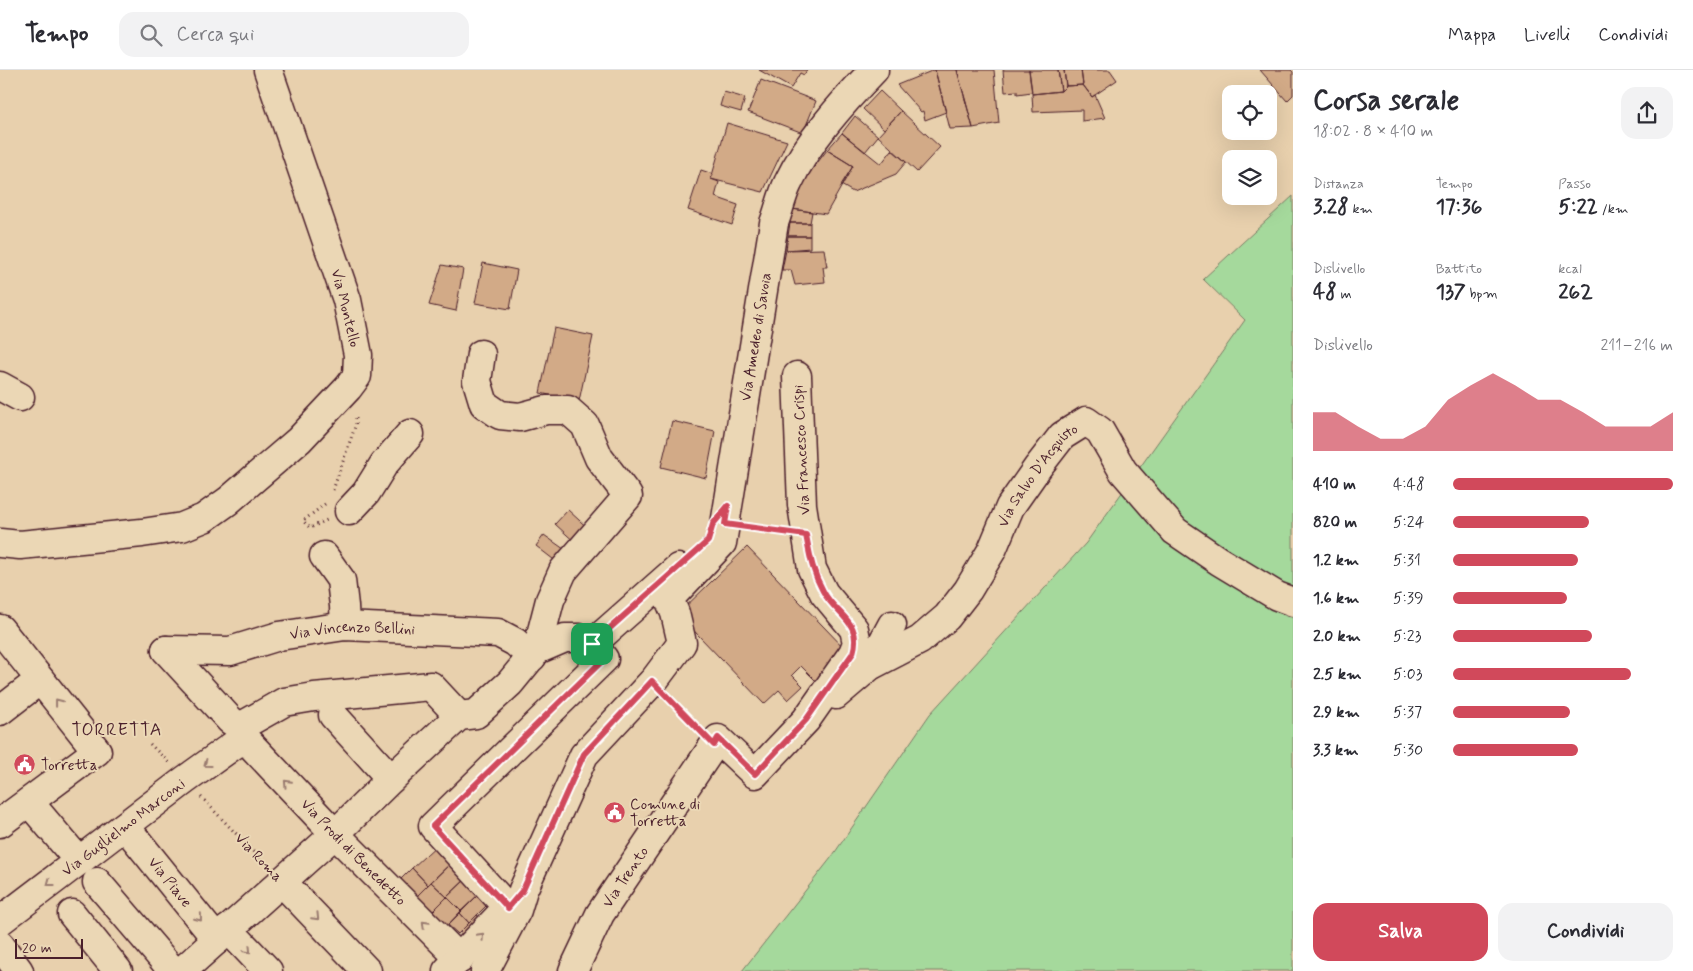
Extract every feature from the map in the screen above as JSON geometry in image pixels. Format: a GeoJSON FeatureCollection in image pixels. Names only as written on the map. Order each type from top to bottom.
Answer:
{"type":"FeatureCollection","features":[{"type":"Feature","properties":{"kind":"street","name":"Via Montello"},"geometry":{"type":"LineString","coordinates":[[0,543],[20,544],[142,533],[182,526],[204,518],[228,501],[299,440],[357,376],[358,355],[347,300],[268,70]]}},
{"type":"Feature","properties":{"kind":"street","name":"Via Amedeo di Savoia"},"geometry":{"type":"LineString","coordinates":[[652,681],[682,643],[675,613],[669,599],[722,543],[774,223],[788,183],[814,139],[853,81],[874,70]]}},
{"type":"Feature","properties":{"kind":"street"},"geometry":{"type":"LineString","coordinates":[[481,354],[477,381],[484,404],[500,415],[520,417],[546,410],[568,410],[585,425],[599,458],[628,496],[563,570],[550,600],[535,653]]}},
{"type":"Feature","properties":{"kind":"street","name":"Via Francesco Crispi"},"geometry":{"type":"LineString","coordinates":[[716,742],[755,774],[806,720],[853,653],[856,642],[854,629],[824,594],[812,569],[802,506],[797,376]]}},
{"type":"Feature","properties":{"kind":"street","name":"Via Salvo D'Acquisto"},"geometry":{"type":"LineString","coordinates":[[870,666],[920,640],[947,617],[968,590],[992,550],[1010,507],[1038,467],[1062,436],[1086,421],[1100,431],[1123,471],[1175,531],[1252,581],[1277,596],[1293,602]]}},
{"type":"Feature","properties":{"kind":"street"},"geometry":{"type":"LineString","coordinates":[[336,501],[366,493],[384,464],[410,434]]}},
{"type":"Feature","properties":{"kind":"street"},"geometry":{"type":"LineString","coordinates":[[485,971],[517,910],[515,899],[450,844],[433,826],[598,652],[708,541],[713,524],[727,515]]}},
{"type":"Feature","properties":{"kind":"street"},"geometry":{"type":"LineString","coordinates":[[324,556],[341,580],[344,626]]}},
{"type":"Feature","properties":{"kind":"street"},"geometry":{"type":"LineString","coordinates":[[806,720],[870,666],[892,625]]}},
{"type":"Feature","properties":{"kind":"street","name":"Via Vincenzo Bellini"},"geometry":{"type":"LineString","coordinates":[[166,650],[230,650],[279,636],[344,626],[498,633],[535,653]]}},
{"type":"Feature","properties":{"kind":"street"},"geometry":{"type":"LineString","coordinates":[[0,629],[97,751],[0,823]]}},
{"type":"Feature","properties":{"kind":"street"},"geometry":{"type":"LineString","coordinates":[[182,971],[335,834],[459,716],[476,714],[510,683],[535,653],[565,638],[580,638],[598,652]]}},
{"type":"Feature","properties":{"kind":"street","name":"Via Prodi di Benedetto"},"geometry":{"type":"LineString","coordinates":[[166,650],[453,965]]}},
{"type":"Feature","properties":{"kind":"street"},"geometry":{"type":"LineString","coordinates":[[0,711],[40,680]]}},
{"type":"Feature","properties":{"kind":"street"},"geometry":{"type":"LineString","coordinates":[[453,965],[515,899],[584,754],[652,681]]}},
{"type":"Feature","properties":{"kind":"street","name":"Via Guglielmo Marconi"},"geometry":{"type":"LineString","coordinates":[[0,921],[238,742],[284,702],[314,697],[431,686],[459,716]]}},
{"type":"Feature","properties":{"kind":"street"},"geometry":{"type":"LineString","coordinates":[[332,715],[391,779]]}},
{"type":"Feature","properties":{"kind":"street","name":"Via Trento"},"geometry":{"type":"LineString","coordinates":[[574,971],[600,914],[716,742]]}},
{"type":"Feature","properties":{"kind":"street"},"geometry":{"type":"LineString","coordinates":[[29,802],[79,860]]}},
{"type":"Feature","properties":{"kind":"street","name":"Via Piave"},"geometry":{"type":"LineString","coordinates":[[125,826],[222,935],[268,971]]}},
{"type":"Feature","properties":{"kind":"street"},"geometry":{"type":"LineString","coordinates":[[97,882],[173,971]]}},
{"type":"Feature","properties":{"kind":"street","name":"Via Roma"},"geometry":{"type":"LineString","coordinates":[[282,882],[367,971]]}},
{"type":"Feature","properties":{"kind":"street"},"geometry":{"type":"LineString","coordinates":[[72,914],[118,971]]}},
{"type":"Feature","properties":{"kind":"street"},"geometry":{"type":"LineString","coordinates":[[0,945],[19,971]]}},
{"type":"Feature","properties":{"kind":"path"},"geometry":{"type":"LineString","coordinates":[[336,501],[356,424],[356,415]]}},
{"type":"Feature","properties":{"kind":"path"},"geometry":{"type":"LineString","coordinates":[[336,501],[346,508],[310,528],[303,521],[324,506],[336,501]]}},
{"type":"Feature","properties":{"kind":"path"},"geometry":{"type":"LineString","coordinates":[[727,515],[806,535]]}},
{"type":"Feature","properties":{"kind":"path"},"geometry":{"type":"LineString","coordinates":[[652,681],[716,742]]}},
{"type":"Feature","properties":{"kind":"path","name":"Via Roma"},"geometry":{"type":"LineString","coordinates":[[150,744],[282,882]]}},
{"type":"Feature","properties":{"kind":"green space"},"geometry":{"type":"Polygon","coordinates":[[[1293,196],[1293,971],[742,971],[831,858],[930,714],[1086,543],[1245,320],[1203,279],[1293,196]]]}},
{"type":"Feature","properties":{"kind":"building"},"geometry":{"type":"Polygon","coordinates":[[[759,70],[807,70],[804,75],[800,73],[791,88],[759,70]]]}},
{"type":"Feature","properties":{"kind":"building"},"geometry":{"type":"Polygon","coordinates":[[[935,70],[946,112],[925,120],[923,111],[921,112],[897,85],[935,70]]]}},
{"type":"Feature","properties":{"kind":"building"},"geometry":{"type":"Polygon","coordinates":[[[935,70],[957,70],[973,128],[950,129],[935,70]]]}},
{"type":"Feature","properties":{"kind":"building"},"geometry":{"type":"Polygon","coordinates":[[[957,70],[994,70],[999,123],[973,128],[957,70]]]}},
{"type":"Feature","properties":{"kind":"building"},"geometry":{"type":"Polygon","coordinates":[[[1003,70],[1029,70],[1032,92],[1017,94],[1017,91],[1005,92],[1003,70]]]}},
{"type":"Feature","properties":{"kind":"building"},"geometry":{"type":"Polygon","coordinates":[[[1029,70],[1058,70],[1061,91],[1032,94],[1029,70]]]}},
{"type":"Feature","properties":{"kind":"building"},"geometry":{"type":"Polygon","coordinates":[[[1058,70],[1064,70],[1066,86],[1061,91],[1058,70]]]}},
{"type":"Feature","properties":{"kind":"building"},"geometry":{"type":"Polygon","coordinates":[[[1064,70],[1081,70],[1083,85],[1066,86],[1064,70]]]}},
{"type":"Feature","properties":{"kind":"building"},"geometry":{"type":"Polygon","coordinates":[[[1081,70],[1110,70],[1117,80],[1092,97],[1083,85],[1081,70]]]}},
{"type":"Feature","properties":{"kind":"building"},"geometry":{"type":"Polygon","coordinates":[[[1260,70],[1291,70],[1293,72],[1293,95],[1287,101],[1277,90],[1277,85],[1273,85],[1260,70]]]}},
{"type":"Feature","properties":{"kind":"building"},"geometry":{"type":"Polygon","coordinates":[[[761,80],[816,101],[803,133],[748,112],[761,80]]]}},
{"type":"Feature","properties":{"kind":"building"},"geometry":{"type":"Polygon","coordinates":[[[1083,85],[1092,97],[1095,95],[1105,118],[1082,121],[1082,110],[1033,112],[1032,94],[1061,91],[1066,86],[1083,85]]]}},
{"type":"Feature","properties":{"kind":"building"},"geometry":{"type":"Polygon","coordinates":[[[880,91],[901,111],[884,129],[863,109],[880,91]]]}},
{"type":"Feature","properties":{"kind":"building"},"geometry":{"type":"Polygon","coordinates":[[[724,92],[745,98],[741,112],[720,106],[724,92]]]}},
{"type":"Feature","properties":{"kind":"building"},"geometry":{"type":"Polygon","coordinates":[[[901,111],[940,147],[917,172],[878,136],[901,111]]]}},
{"type":"Feature","properties":{"kind":"building"},"geometry":{"type":"Polygon","coordinates":[[[855,116],[878,136],[865,152],[842,133],[855,116]]]}},
{"type":"Feature","properties":{"kind":"building"},"geometry":{"type":"Polygon","coordinates":[[[727,123],[787,141],[763,192],[711,179],[727,123]]]}},
{"type":"Feature","properties":{"kind":"building"},"geometry":{"type":"Polygon","coordinates":[[[842,133],[881,164],[892,150],[906,162],[896,174],[853,192],[841,185],[853,166],[827,150],[842,133]]]}},
{"type":"Feature","properties":{"kind":"building"},"geometry":{"type":"Polygon","coordinates":[[[827,150],[853,166],[826,214],[792,209],[796,191],[827,150]]]}},
{"type":"Feature","properties":{"kind":"building"},"geometry":{"type":"Polygon","coordinates":[[[701,170],[713,174],[711,179],[719,182],[715,197],[738,205],[732,225],[688,210],[701,170]]]}},
{"type":"Feature","properties":{"kind":"building"},"geometry":{"type":"Polygon","coordinates":[[[792,209],[812,212],[810,223],[790,223],[792,209]]]}},
{"type":"Feature","properties":{"kind":"building"},"geometry":{"type":"Polygon","coordinates":[[[790,223],[810,223],[810,236],[788,236],[790,223]]]}},
{"type":"Feature","properties":{"kind":"building"},"geometry":{"type":"Polygon","coordinates":[[[788,236],[810,236],[810,248],[786,250],[788,236]]]}},
{"type":"Feature","properties":{"kind":"building"},"geometry":{"type":"Polygon","coordinates":[[[824,249],[827,267],[823,267],[825,282],[795,285],[791,270],[782,270],[786,250],[824,249]]]}},
{"type":"Feature","properties":{"kind":"building"},"geometry":{"type":"Polygon","coordinates":[[[483,263],[517,270],[510,309],[475,303],[483,263]]]}},
{"type":"Feature","properties":{"kind":"building"},"geometry":{"type":"Polygon","coordinates":[[[442,265],[463,269],[456,311],[429,305],[442,265]]]}},
{"type":"Feature","properties":{"kind":"building"},"geometry":{"type":"Polygon","coordinates":[[[554,328],[593,336],[579,401],[540,393],[554,328]]]}},
{"type":"Feature","properties":{"kind":"building"},"geometry":{"type":"Polygon","coordinates":[[[672,421],[715,431],[706,478],[661,467],[672,421]]]}},
{"type":"Feature","properties":{"kind":"building"},"geometry":{"type":"Polygon","coordinates":[[[568,510],[591,531],[578,545],[555,524],[568,510]]]}},
{"type":"Feature","properties":{"kind":"building"},"geometry":{"type":"Polygon","coordinates":[[[544,535],[571,554],[562,566],[536,546],[544,535]]]}},
{"type":"Feature","properties":{"kind":"building"},"geometry":{"type":"Polygon","coordinates":[[[747,547],[848,652],[817,682],[801,666],[792,675],[803,686],[788,700],[779,690],[764,704],[678,614],[747,547]]]}},
{"type":"Feature","properties":{"kind":"building"},"geometry":{"type":"Polygon","coordinates":[[[439,843],[453,861],[428,885],[412,868],[439,843]]]}},
{"type":"Feature","properties":{"kind":"building"},"geometry":{"type":"Polygon","coordinates":[[[453,861],[468,877],[447,897],[431,882],[453,861]]]}},
{"type":"Feature","properties":{"kind":"building"},"geometry":{"type":"Polygon","coordinates":[[[412,868],[428,885],[410,903],[394,886],[412,868]]]}},
{"type":"Feature","properties":{"kind":"building"},"geometry":{"type":"Polygon","coordinates":[[[468,877],[482,891],[461,911],[447,897],[468,877]]]}},
{"type":"Feature","properties":{"kind":"building"},"geometry":{"type":"Polygon","coordinates":[[[431,882],[447,897],[425,919],[410,903],[431,882]]]}},
{"type":"Feature","properties":{"kind":"building"},"geometry":{"type":"Polygon","coordinates":[[[482,891],[491,901],[469,923],[460,913],[482,891]]]}},
{"type":"Feature","properties":{"kind":"building"},"geometry":{"type":"Polygon","coordinates":[[[447,897],[461,911],[440,933],[425,919],[447,897]]]}},
{"type":"Feature","properties":{"kind":"building"},"geometry":{"type":"Polygon","coordinates":[[[460,913],[469,923],[458,934],[448,925],[460,913]]]}},
{"type":"Feature","properties":{"kind":"building"},"geometry":{"type":"Polygon","coordinates":[[[477,915],[486,925],[469,942],[460,932],[477,915]]]}},
{"type":"Feature","properties":{"kind":"place","name":"Torretta"},"geometry":{"type":"Point","coordinates":[25,765]}},
{"type":"Feature","properties":{"kind":"place","name":"Comune di Torretta"},"geometry":{"type":"Point","coordinates":[614,813]}},
{"type":"Feature","properties":{"kind":"district","name":"TORRETTA"},"geometry":{"type":"Point","coordinates":[117,729]}},
{"type":"Feature","properties":{"kind":"route"},"geometry":{"type":"LineString","coordinates":[[728,506],[725,524],[806,535],[812,569],[824,594],[854,629],[856,642],[853,653],[806,720],[755,774],[718,738],[714,745],[652,681],[584,754],[523,890],[508,908],[433,826],[604,659],[592,644],[708,541],[713,524],[728,506]]}}]}
